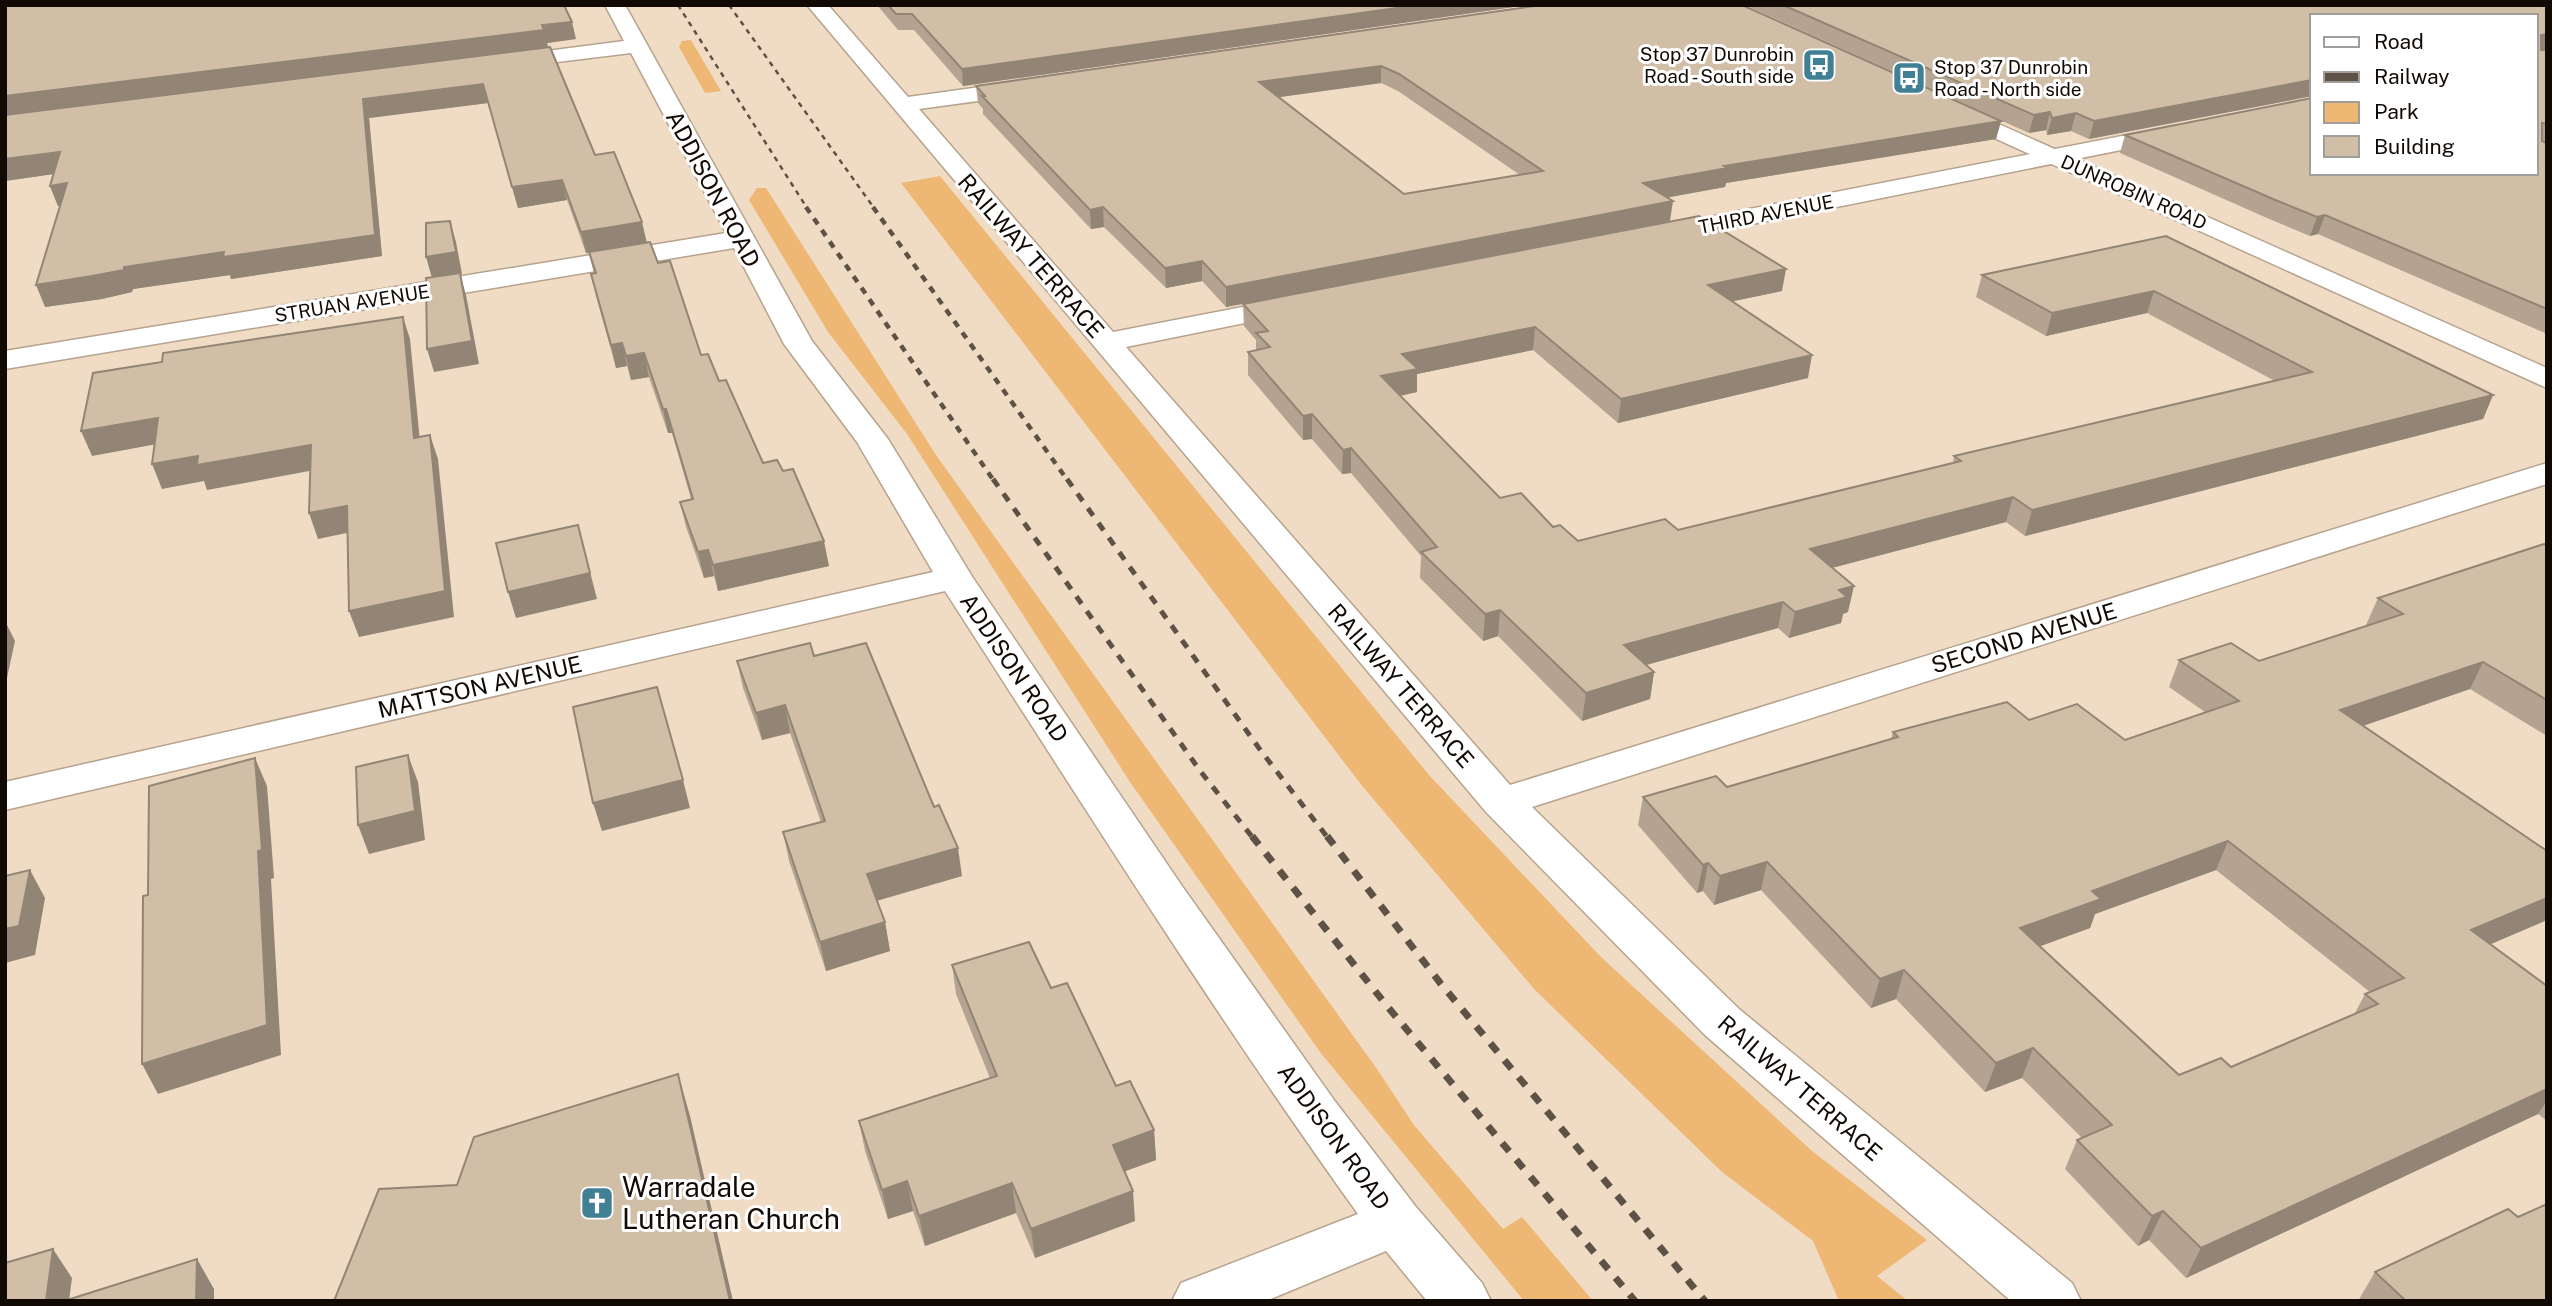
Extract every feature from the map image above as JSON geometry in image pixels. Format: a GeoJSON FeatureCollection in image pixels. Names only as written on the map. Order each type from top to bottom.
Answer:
{"type":"FeatureCollection","features":[{"type":"Feature","properties":{"kind":"street","name":"ADDISON ROAD"},"geometry":{"type":"LineString","coordinates":[[615,5],[799,344],[872,439],[955,578],[1166,897],[1316,1115],[1396,1223],[1462,1301]]}},
{"type":"Feature","properties":{"kind":"street","name":"RAILWAY TERRACE"},"geometry":{"type":"LineString","coordinates":[[817,5],[1501,802],[1722,1022],[2052,1301]]}},
{"type":"Feature","properties":{"kind":"street"},"geometry":{"type":"LineString","coordinates":[[484,65],[636,46]]}},
{"type":"Feature","properties":{"kind":"street"},"geometry":{"type":"LineString","coordinates":[[902,105],[1054,83]]}},
{"type":"Feature","properties":{"kind":"street","name":"DUNROBIN ROAD"},"geometry":{"type":"LineString","coordinates":[[1933,101],[2547,379]]}},
{"type":"Feature","properties":{"kind":"street","name":"THIRD AVENUE"},"geometry":{"type":"LineString","coordinates":[[1632,240],[2195,129]]}},
{"type":"Feature","properties":{"kind":"street","name":"STRUAN AVENUE"},"geometry":{"type":"LineString","coordinates":[[5,360],[740,239]]}},
{"type":"Feature","properties":{"kind":"street"},"geometry":{"type":"LineString","coordinates":[[1105,342],[1320,300]]}},
{"type":"Feature","properties":{"kind":"street","name":"SECOND AVENUE"},"geometry":{"type":"LineString","coordinates":[[1501,802],[2547,473]]}},
{"type":"Feature","properties":{"kind":"street","name":"MATTSON AVENUE"},"geometry":{"type":"LineString","coordinates":[[5,796],[955,578]]}},
{"type":"Feature","properties":{"kind":"street"},"geometry":{"type":"LineString","coordinates":[[1201,1301],[1396,1223]]}},
{"type":"Feature","properties":{"kind":"green space"},"geometry":{"type":"Polygon","coordinates":[[[691,40],[721,91],[705,93],[679,47],[682,41],[691,40]]]}},
{"type":"Feature","properties":{"kind":"green space"},"geometry":{"type":"Polygon","coordinates":[[[940,176],[1429,775],[1601,957],[1812,1151],[1927,1240],[1877,1276],[1908,1301],[1839,1301],[1813,1241],[1722,1172],[1535,990],[1363,787],[901,183],[940,176]]]}},
{"type":"Feature","properties":{"kind":"green space"},"geometry":{"type":"Polygon","coordinates":[[[757,188],[766,188],[936,455],[1377,1069],[1414,1125],[1503,1229],[1522,1217],[1593,1301],[1524,1301],[1320,1052],[1130,782],[907,434],[828,332],[749,200],[757,188]]]}},
{"type":"Feature","properties":{"kind":"building"},"geometry":{"type":"Polygon","coordinates":[[[5,5],[564,5],[572,22],[542,25],[544,30],[5,96],[5,5]]]}},
{"type":"Feature","properties":{"kind":"building"},"geometry":{"type":"Polygon","coordinates":[[[888,5],[1418,5],[962,69],[912,14],[896,14],[888,5]]]}},
{"type":"Feature","properties":{"kind":"building"},"geometry":{"type":"Polygon","coordinates":[[[1541,5],[1742,5],[2001,121],[1724,166],[1728,168],[1643,183],[1673,201],[1226,287],[1202,261],[1165,268],[1103,207],[1090,210],[982,96],[985,96],[976,86],[1541,5]],[[1381,66],[1259,82],[1404,194],[1543,171],[1399,74],[1381,66]]]}},
{"type":"Feature","properties":{"kind":"building"},"geometry":{"type":"Polygon","coordinates":[[[1783,5],[2547,5],[2547,34],[2541,35],[2541,50],[2547,50],[2547,124],[2542,123],[2542,141],[2547,143],[2547,309],[2325,215],[2317,217],[2273,199],[2125,135],[2310,98],[2310,175],[2538,175],[2538,14],[2310,14],[2310,80],[2094,121],[2076,113],[2052,118],[2050,112],[2034,115],[1783,5]]]}},
{"type":"Feature","properties":{"kind":"building"},"geometry":{"type":"Polygon","coordinates":[[[550,47],[595,155],[614,152],[642,222],[581,232],[562,180],[512,187],[483,84],[363,99],[375,235],[223,257],[224,252],[124,267],[124,270],[36,285],[67,183],[50,186],[60,152],[5,159],[5,115],[550,47]]]}},
{"type":"Feature","properties":{"kind":"building"},"geometry":{"type":"Polygon","coordinates":[[[1699,216],[1786,269],[1708,285],[1812,355],[1621,399],[1535,327],[1402,354],[1418,369],[1381,376],[1500,498],[1521,493],[1553,527],[1560,525],[1578,541],[1665,519],[1678,530],[1961,461],[1954,456],[2312,372],[2154,291],[2052,313],[1982,275],[2166,236],[2493,395],[2032,510],[2013,497],[1810,549],[1854,586],[1839,590],[1847,597],[1795,612],[1783,602],[1624,645],[1654,672],[1586,693],[1500,610],[1485,614],[1421,552],[1437,547],[1351,448],[1343,450],[1312,414],[1303,416],[1248,352],[1270,347],[1256,333],[1268,331],[1243,304],[1699,216]]]}},
{"type":"Feature","properties":{"kind":"building"},"geometry":{"type":"Polygon","coordinates":[[[450,221],[456,252],[426,257],[426,223],[450,221]]]}},
{"type":"Feature","properties":{"kind":"building"},"geometry":{"type":"Polygon","coordinates":[[[650,242],[658,263],[670,261],[701,355],[708,354],[719,381],[726,380],[763,463],[777,460],[783,471],[793,469],[824,541],[713,565],[708,550],[698,552],[680,502],[693,499],[666,409],[663,409],[644,353],[626,356],[622,343],[611,345],[591,274],[596,273],[589,252],[650,242]]]}},
{"type":"Feature","properties":{"kind":"building"},"geometry":{"type":"Polygon","coordinates":[[[460,273],[472,341],[427,349],[426,278],[460,273]]]}},
{"type":"Feature","properties":{"kind":"building"},"geometry":{"type":"Polygon","coordinates":[[[403,317],[414,438],[430,435],[445,591],[349,611],[347,506],[309,513],[311,445],[197,465],[198,456],[152,464],[158,418],[81,431],[93,373],[162,362],[163,353],[403,317]]]}},
{"type":"Feature","properties":{"kind":"building"},"geometry":{"type":"Polygon","coordinates":[[[578,525],[590,573],[508,592],[496,543],[578,525]]]}},
{"type":"Feature","properties":{"kind":"building"},"geometry":{"type":"Polygon","coordinates":[[[2547,545],[2547,700],[2483,662],[2340,710],[2547,851],[2547,898],[2471,930],[2547,986],[2547,1089],[2201,1248],[2163,1211],[2152,1216],[2077,1140],[2112,1125],[2033,1048],[1996,1063],[1904,970],[1880,979],[1767,862],[1720,876],[1708,863],[1703,865],[1643,797],[1716,776],[1727,787],[1898,737],[1893,732],[2007,702],[2029,720],[2077,704],[2125,740],[2239,701],[2179,660],[2231,643],[2259,661],[2403,614],[2378,598],[2547,545]],[[2228,841],[2092,891],[2101,899],[2020,928],[2179,1075],[2221,1058],[2231,1067],[2378,1004],[2365,994],[2404,978],[2228,841]]]}},
{"type":"Feature","properties":{"kind":"building"},"geometry":{"type":"Polygon","coordinates":[[[810,643],[814,656],[866,643],[934,807],[939,805],[958,848],[867,874],[885,922],[820,942],[783,832],[825,821],[785,705],[756,713],[737,661],[810,643]]]}},
{"type":"Feature","properties":{"kind":"building"},"geometry":{"type":"Polygon","coordinates":[[[657,687],[683,780],[593,803],[573,707],[657,687]]]}},
{"type":"Feature","properties":{"kind":"building"},"geometry":{"type":"Polygon","coordinates":[[[408,755],[415,811],[358,825],[356,767],[408,755]]]}},
{"type":"Feature","properties":{"kind":"building"},"geometry":{"type":"Polygon","coordinates":[[[255,758],[262,850],[258,851],[267,1025],[142,1064],[143,896],[148,895],[149,786],[255,758]]]}},
{"type":"Feature","properties":{"kind":"building"},"geometry":{"type":"Polygon","coordinates":[[[30,870],[19,926],[5,929],[5,876],[30,870]]]}},
{"type":"Feature","properties":{"kind":"building"},"geometry":{"type":"Polygon","coordinates":[[[1029,942],[1051,988],[1067,983],[1116,1086],[1130,1081],[1154,1130],[1113,1145],[1133,1191],[1031,1229],[1012,1183],[919,1216],[907,1181],[882,1190],[859,1121],[997,1076],[952,965],[1029,942]]]}},
{"type":"Feature","properties":{"kind":"building","name":"Warradale Lutheran Church"},"geometry":{"type":"Polygon","coordinates":[[[678,1074],[730,1301],[334,1301],[379,1189],[457,1185],[474,1137],[678,1074]]]}},
{"type":"Feature","properties":{"kind":"building"},"geometry":{"type":"Polygon","coordinates":[[[2547,1204],[2547,1301],[2406,1301],[2375,1272],[2508,1209],[2518,1217],[2547,1204]]]}},
{"type":"Feature","properties":{"kind":"building"},"geometry":{"type":"Polygon","coordinates":[[[53,1249],[46,1301],[5,1301],[5,1263],[53,1249]]]}},
{"type":"Feature","properties":{"kind":"building"},"geometry":{"type":"Polygon","coordinates":[[[197,1259],[196,1301],[64,1301],[197,1259]]]}},
{"type":"Feature","properties":{"kind":"railway"},"geometry":{"type":"LineString","coordinates":[[678,5],[807,208]]}},
{"type":"Feature","properties":{"kind":"railway"},"geometry":{"type":"LineString","coordinates":[[729,5],[874,208]]}},
{"type":"Feature","properties":{"kind":"railway"},"geometry":{"type":"LineString","coordinates":[[806,207],[994,481]]}},
{"type":"Feature","properties":{"kind":"railway"},"geometry":{"type":"LineString","coordinates":[[873,207],[1068,481]]}},
{"type":"Feature","properties":{"kind":"railway"},"geometry":{"type":"LineString","coordinates":[[993,479],[1201,772],[1253,838]]}},
{"type":"Feature","properties":{"kind":"railway"},"geometry":{"type":"LineString","coordinates":[[1067,479],[1261,751],[1328,838]]}},
{"type":"Feature","properties":{"kind":"railway"},"geometry":{"type":"LineString","coordinates":[[1252,836],[1387,1006],[1635,1301]]}},
{"type":"Feature","properties":{"kind":"railway"},"geometry":{"type":"LineString","coordinates":[[1327,836],[1441,984],[1705,1301]]}},
{"type":"Feature","properties":{"kind":"place","name":"Stop 37 Dunrobin Road - South side"},"geometry":{"type":"Point","coordinates":[1819,65]}},
{"type":"Feature","properties":{"kind":"place","name":"Stop 37 Dunrobin Road - North side"},"geometry":{"type":"Point","coordinates":[1909,78]}},
{"type":"Feature","properties":{"kind":"place","name":"Warradale Lutheran Church"},"geometry":{"type":"Point","coordinates":[597,1203]}}]}
